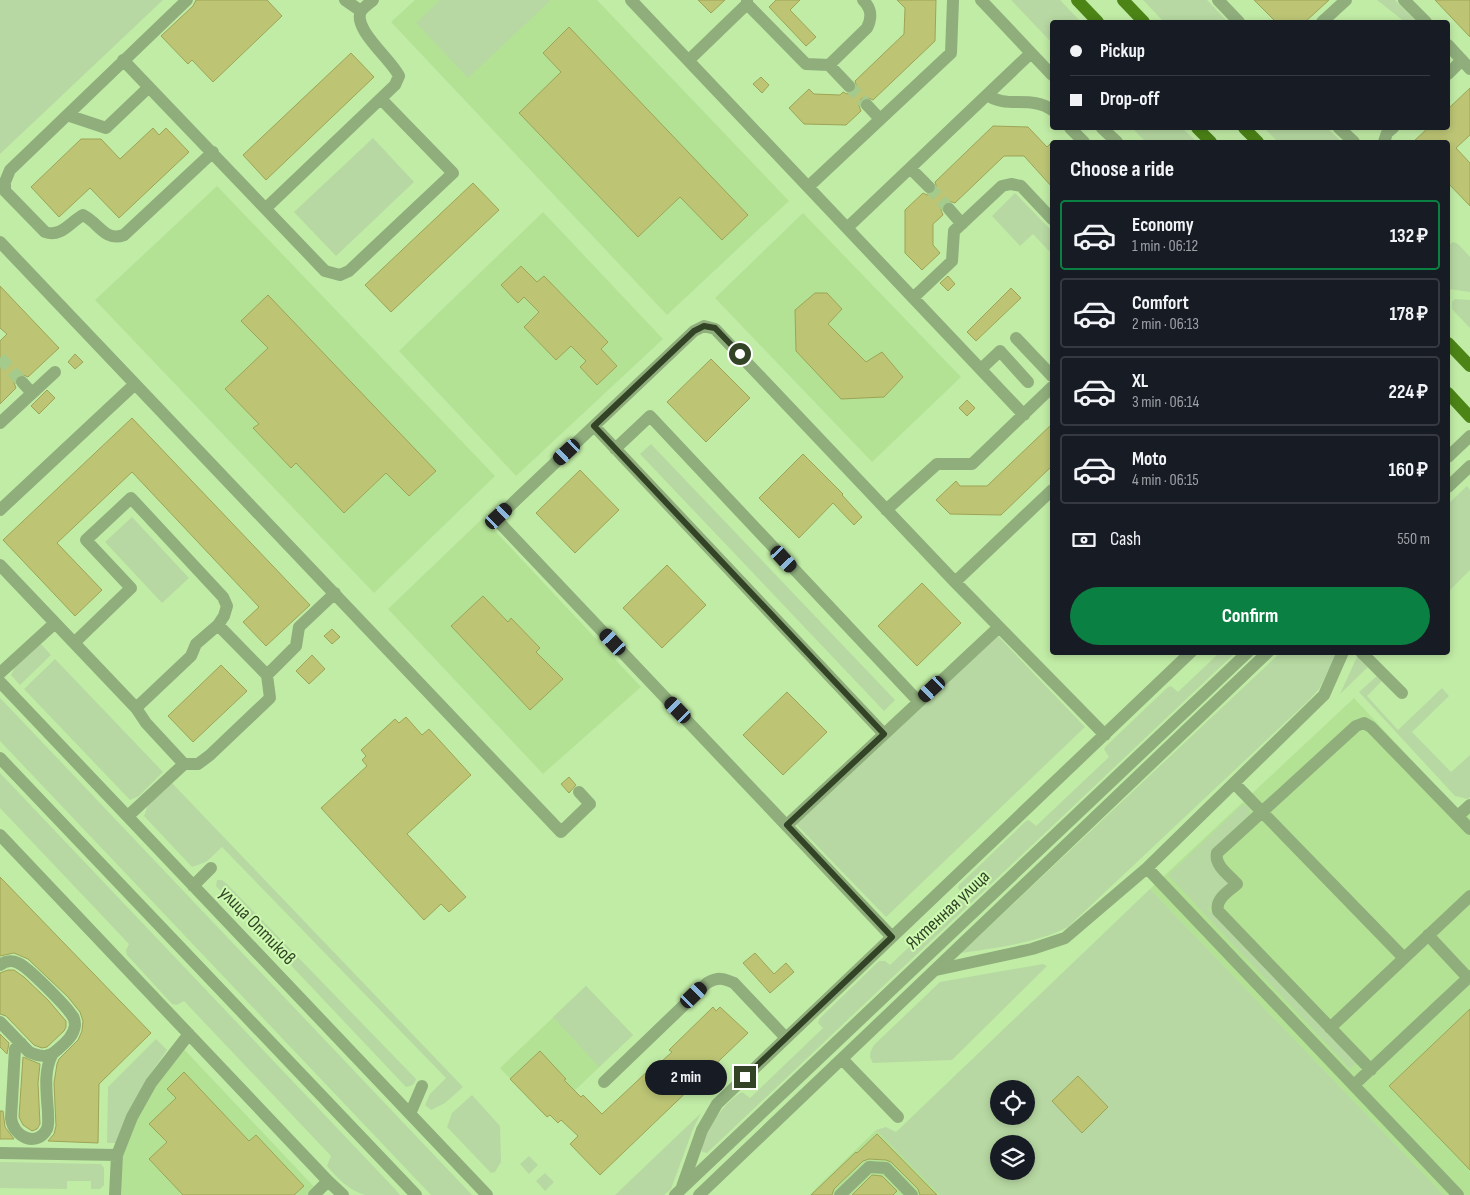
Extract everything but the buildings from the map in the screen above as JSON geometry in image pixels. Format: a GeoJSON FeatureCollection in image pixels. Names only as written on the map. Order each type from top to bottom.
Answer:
{"type":"FeatureCollection","features":[{"type":"Feature","properties":{"kind":"main road"},"geometry":{"type":"LineString","coordinates":[[1077,0],[1096,20]]}},
{"type":"Feature","properties":{"kind":"main road"},"geometry":{"type":"LineString","coordinates":[[1123,0],[1142,20]]}},
{"type":"Feature","properties":{"kind":"main road"},"geometry":{"type":"LineString","coordinates":[[1199,130],[1209,140]]}},
{"type":"Feature","properties":{"kind":"main road"},"geometry":{"type":"LineString","coordinates":[[1246,130],[1256,140]]}},
{"type":"Feature","properties":{"kind":"main road"},"geometry":{"type":"LineString","coordinates":[[1450,345],[1470,366]]}},
{"type":"Feature","properties":{"kind":"main road"},"geometry":{"type":"LineString","coordinates":[[1450,396],[1470,417]]}},
{"type":"Feature","properties":{"kind":"street"},"geometry":{"type":"LineString","coordinates":[[187,0],[10,170],[4,182],[2,193],[45,232],[53,235],[62,231],[74,219],[83,215],[92,220],[108,235],[116,238],[124,235],[212,152]]}},
{"type":"Feature","properties":{"kind":"street"},"geometry":{"type":"LineString","coordinates":[[345,0],[361,11]]}},
{"type":"Feature","properties":{"kind":"street"},"geometry":{"type":"LineString","coordinates":[[266,208],[395,85],[399,76],[395,67],[365,33],[360,22],[361,11],[373,0]]}},
{"type":"Feature","properties":{"kind":"street"},"geometry":{"type":"LineString","coordinates":[[631,0],[1024,415]]}},
{"type":"Feature","properties":{"kind":"street"},"geometry":{"type":"LineString","coordinates":[[829,65],[867,28],[871,21],[871,12],[864,0]]}},
{"type":"Feature","properties":{"kind":"street"},"geometry":{"type":"LineString","coordinates":[[808,187],[951,53],[953,0]]}},
{"type":"Feature","properties":{"kind":"street"},"geometry":{"type":"LineString","coordinates":[[981,0],[1050,73]]}},
{"type":"Feature","properties":{"kind":"street"},"geometry":{"type":"LineString","coordinates":[[1218,0],[1237,20]]}},
{"type":"Feature","properties":{"kind":"street"},"geometry":{"type":"LineString","coordinates":[[1324,20],[1346,0]]}},
{"type":"Feature","properties":{"kind":"street"},"geometry":{"type":"LineString","coordinates":[[1404,0],[1424,20]]}},
{"type":"Feature","properties":{"kind":"street"},"geometry":{"type":"LineString","coordinates":[[689,60],[747,2],[806,64],[829,65],[849,86]]}},
{"type":"Feature","properties":{"kind":"street"},"geometry":{"type":"LineString","coordinates":[[1450,47],[1466,65],[1450,73]]}},
{"type":"Feature","properties":{"kind":"street"},"geometry":{"type":"LineString","coordinates":[[847,228],[1031,53]]}},
{"type":"Feature","properties":{"kind":"street"},"geometry":{"type":"LineString","coordinates":[[123,60],[325,271],[340,275],[349,271],[453,173],[381,99]]}},
{"type":"Feature","properties":{"kind":"street"},"geometry":{"type":"LineString","coordinates":[[67,115],[106,128],[149,87]]}},
{"type":"Feature","properties":{"kind":"street"},"geometry":{"type":"LineString","coordinates":[[986,95],[999,101],[1038,102],[1050,109]]}},
{"type":"Feature","properties":{"kind":"street"},"geometry":{"type":"LineString","coordinates":[[867,105],[880,119]]}},
{"type":"Feature","properties":{"kind":"street"},"geometry":{"type":"LineString","coordinates":[[1072,130],[1082,140]]}},
{"type":"Feature","properties":{"kind":"street"},"geometry":{"type":"LineString","coordinates":[[1104,130],[1115,140]]}},
{"type":"Feature","properties":{"kind":"street"},"geometry":{"type":"LineString","coordinates":[[1341,130],[1352,140]]}},
{"type":"Feature","properties":{"kind":"street"},"geometry":{"type":"LineString","coordinates":[[910,168],[929,188]]}},
{"type":"Feature","properties":{"kind":"street"},"geometry":{"type":"LineString","coordinates":[[913,298],[952,261],[954,231],[1002,186],[1012,184],[1021,186],[1050,217]]}},
{"type":"Feature","properties":{"kind":"street"},"geometry":{"type":"LineString","coordinates":[[949,209],[962,224]]}},
{"type":"Feature","properties":{"kind":"street"},"geometry":{"type":"LineString","coordinates":[[0,242],[561,832],[590,804],[580,792]]}},
{"type":"Feature","properties":{"kind":"street"},"geometry":{"type":"LineString","coordinates":[[892,937],[496,519],[694,331],[704,326],[715,328],[886,510],[1105,734]]}},
{"type":"Feature","properties":{"kind":"street"},"geometry":{"type":"LineString","coordinates":[[1016,338],[1050,374]]}},
{"type":"Feature","properties":{"kind":"street"},"geometry":{"type":"LineString","coordinates":[[981,369],[1000,352],[1028,382]]}},
{"type":"Feature","properties":{"kind":"street"},"geometry":{"type":"LineString","coordinates":[[0,423],[55,372]]}},
{"type":"Feature","properties":{"kind":"street"},"geometry":{"type":"LineString","coordinates":[[22,382],[32,393]]}},
{"type":"Feature","properties":{"kind":"street"},"geometry":{"type":"LineString","coordinates":[[0,510],[135,384]]}},
{"type":"Feature","properties":{"kind":"street"},"geometry":{"type":"LineString","coordinates":[[886,510],[937,464],[972,464],[1050,389]]}},
{"type":"Feature","properties":{"kind":"street"},"geometry":{"type":"LineString","coordinates":[[615,449],[650,416],[919,702]]}},
{"type":"Feature","properties":{"kind":"street"},"geometry":{"type":"LineString","coordinates":[[594,426],[884,734]]}},
{"type":"Feature","properties":{"kind":"street"},"geometry":{"type":"LineString","coordinates":[[1450,455],[1470,436]]}},
{"type":"Feature","properties":{"kind":"street"},"geometry":{"type":"LineString","coordinates":[[1450,485],[1470,466]]}},
{"type":"Feature","properties":{"kind":"street"},"geometry":{"type":"LineString","coordinates":[[956,582],[1050,492]]}},
{"type":"Feature","properties":{"kind":"street"},"geometry":{"type":"LineString","coordinates":[[74,643],[131,588],[86,540],[131,498],[223,597],[227,606],[224,616],[218,625],[196,644],[191,656],[136,708]]}},
{"type":"Feature","properties":{"kind":"street"},"geometry":{"type":"LineString","coordinates":[[0,565],[136,708],[146,723],[184,764]]}},
{"type":"Feature","properties":{"kind":"street"},"geometry":{"type":"LineString","coordinates":[[267,675],[296,646],[299,627],[335,593]]}},
{"type":"Feature","properties":{"kind":"street"},"geometry":{"type":"LineString","coordinates":[[0,673],[55,623]]}},
{"type":"Feature","properties":{"kind":"street"},"geometry":{"type":"LineString","coordinates":[[128,816],[184,764],[198,764],[210,755],[270,698],[267,675],[218,625]]}},
{"type":"Feature","properties":{"kind":"street"},"geometry":{"type":"LineString","coordinates":[[787,825],[999,626]]}},
{"type":"Feature","properties":{"kind":"street"},"geometry":{"type":"LineString","coordinates":[[678,1192],[702,1130],[717,1104],[1188,655]]}},
{"type":"Feature","properties":{"kind":"street","name":"Яхтенная улица"},"geometry":{"type":"LineString","coordinates":[[678,1192],[1245,655]]}},
{"type":"Feature","properties":{"kind":"street","name":"Яхтенная улица"},"geometry":{"type":"LineString","coordinates":[[699,1195],[1265,655]]}},
{"type":"Feature","properties":{"kind":"street"},"geometry":{"type":"LineString","coordinates":[[936,970],[1032,949],[1065,938],[1147,868],[1324,695],[1342,655]]}},
{"type":"Feature","properties":{"kind":"street"},"geometry":{"type":"LineString","coordinates":[[1364,655],[1402,693]]}},
{"type":"Feature","properties":{"kind":"street","name":"улица Оптиков"},"geometry":{"type":"LineString","coordinates":[[0,682],[487,1195]]}},
{"type":"Feature","properties":{"kind":"street"},"geometry":{"type":"LineString","coordinates":[[1371,1070],[1218,911],[1217,904],[1219,900],[1236,884],[1219,864],[1216,857],[1217,853],[1356,726],[1364,724],[1371,726],[1470,829]]}},
{"type":"Feature","properties":{"kind":"street"},"geometry":{"type":"LineString","coordinates":[[0,758],[416,1195]]}},
{"type":"Feature","properties":{"kind":"street"},"geometry":{"type":"LineString","coordinates":[[1234,783],[1404,958]]}},
{"type":"Feature","properties":{"kind":"street"},"geometry":{"type":"LineString","coordinates":[[1458,816],[1470,805]]}},
{"type":"Feature","properties":{"kind":"street"},"geometry":{"type":"LineString","coordinates":[[0,836],[343,1195]]}},
{"type":"Feature","properties":{"kind":"street"},"geometry":{"type":"LineString","coordinates":[[194,886],[211,868]]}},
{"type":"Feature","properties":{"kind":"street"},"geometry":{"type":"LineString","coordinates":[[1147,868],[1458,1195]]}},
{"type":"Feature","properties":{"kind":"street"},"geometry":{"type":"LineString","coordinates":[[1330,1028],[1470,896]]}},
{"type":"Feature","properties":{"kind":"street"},"geometry":{"type":"LineString","coordinates":[[1354,1086],[1469,977],[1428,935]]}},
{"type":"Feature","properties":{"kind":"street"},"geometry":{"type":"LineString","coordinates":[[0,966],[3,963],[14,961],[24,966],[73,1018],[75,1024],[72,1036],[52,1055],[48,1068],[48,1126],[42,1135],[32,1138],[22,1136],[13,1128],[11,1123],[18,1046],[0,1022]]}},
{"type":"Feature","properties":{"kind":"street"},"geometry":{"type":"LineString","coordinates":[[604,1082],[707,983],[716,978],[724,978],[734,983],[786,1038]]}},
{"type":"Feature","properties":{"kind":"street"},"geometry":{"type":"LineString","coordinates":[[0,1033],[35,1055],[52,1055]]}},
{"type":"Feature","properties":{"kind":"street"},"geometry":{"type":"LineString","coordinates":[[116,1195],[118,1155],[132,1117],[151,1083],[189,1034]]}},
{"type":"Feature","properties":{"kind":"street"},"geometry":{"type":"LineString","coordinates":[[842,1059],[898,1117]]}},
{"type":"Feature","properties":{"kind":"street"},"geometry":{"type":"LineString","coordinates":[[410,1114],[422,1086]]}},
{"type":"Feature","properties":{"kind":"street"},"geometry":{"type":"LineString","coordinates":[[19,1154],[20,1139]]}},
{"type":"Feature","properties":{"kind":"street"},"geometry":{"type":"LineString","coordinates":[[41,1140],[41,1154]]}},
{"type":"Feature","properties":{"kind":"street"},"geometry":{"type":"LineString","coordinates":[[0,1153],[118,1155]]}},
{"type":"Feature","properties":{"kind":"street"},"geometry":{"type":"LineString","coordinates":[[840,1195],[869,1167],[886,1168],[906,1193]]}},
{"type":"Feature","properties":{"kind":"street"},"geometry":{"type":"LineString","coordinates":[[314,1195],[328,1181]]}},
{"type":"Feature","properties":{"kind":"shaded area"},"geometry":{"type":"Polygon","coordinates":[[[0,0],[163,0],[0,154],[0,0]]]}},
{"type":"Feature","properties":{"kind":"shaded area"},"geometry":{"type":"Polygon","coordinates":[[[415,0],[597,0],[789,201],[667,315],[391,22],[415,0]]]}},
{"type":"Feature","properties":{"kind":"shaded area"},"geometry":{"type":"Polygon","coordinates":[[[440,0],[551,0],[468,78],[416,23],[440,0]]]}},
{"type":"Feature","properties":{"kind":"shaded area"},"geometry":{"type":"Polygon","coordinates":[[[1011,0],[1060,0],[1079,20],[1050,20],[1050,41],[1011,0]]]}},
{"type":"Feature","properties":{"kind":"shaded area"},"geometry":{"type":"Polygon","coordinates":[[[1143,0],[1207,0],[1226,20],[1162,20],[1143,0]]]}},
{"type":"Feature","properties":{"kind":"shaded area"},"geometry":{"type":"Polygon","coordinates":[[[1377,0],[1395,0],[1415,20],[1402,20],[1377,0]]]}},
{"type":"Feature","properties":{"kind":"shaded area"},"geometry":{"type":"Polygon","coordinates":[[[1134,130],[1184,130],[1195,140],[1144,140],[1134,130]]]}},
{"type":"Feature","properties":{"kind":"shaded area"},"geometry":{"type":"Polygon","coordinates":[[[1266,130],[1329,130],[1340,140],[1276,140],[1266,130]]]}},
{"type":"Feature","properties":{"kind":"shaded area"},"geometry":{"type":"Polygon","coordinates":[[[373,138],[414,182],[336,256],[294,212],[373,138]]]}},
{"type":"Feature","properties":{"kind":"shaded area"},"geometry":{"type":"Polygon","coordinates":[[[217,186],[495,476],[374,593],[95,300],[217,186]]]}},
{"type":"Feature","properties":{"kind":"shaded area"},"geometry":{"type":"Polygon","coordinates":[[[1015,193],[1050,229],[1050,250],[1033,234],[1020,246],[992,216],[1015,193]]]}},
{"type":"Feature","properties":{"kind":"shaded area"},"geometry":{"type":"Polygon","coordinates":[[[543,212],[663,339],[516,476],[399,351],[543,212]]]}},
{"type":"Feature","properties":{"kind":"shaded area"},"geometry":{"type":"Polygon","coordinates":[[[803,213],[961,377],[872,462],[715,298],[803,213]]]}},
{"type":"Feature","properties":{"kind":"shaded area"},"geometry":{"type":"Polygon","coordinates":[[[1453,242],[1458,244],[1470,257],[1470,292],[1450,289],[1450,244],[1453,242]]]}},
{"type":"Feature","properties":{"kind":"shaded area"},"geometry":{"type":"Polygon","coordinates":[[[1455,299],[1470,300],[1470,328],[1452,309],[1452,302],[1455,299]]]}},
{"type":"Feature","properties":{"kind":"shaded area"},"geometry":{"type":"Polygon","coordinates":[[[651,444],[895,700],[884,711],[640,454],[651,444]]]}},
{"type":"Feature","properties":{"kind":"shaded area"},"geometry":{"type":"Polygon","coordinates":[[[1467,486],[1470,490],[1470,570],[1450,590],[1450,502],[1467,486]]]}},
{"type":"Feature","properties":{"kind":"shaded area"},"geometry":{"type":"Polygon","coordinates":[[[132,517],[189,578],[162,603],[105,542],[132,517]]]}},
{"type":"Feature","properties":{"kind":"shaded area"},"geometry":{"type":"Polygon","coordinates":[[[483,518],[641,687],[543,774],[388,609],[483,518]]]}},
{"type":"Feature","properties":{"kind":"shaded area"},"geometry":{"type":"Polygon","coordinates":[[[996,634],[1085,727],[886,917],[796,824],[996,634]]]}},
{"type":"Feature","properties":{"kind":"shaded area"},"geometry":{"type":"Polygon","coordinates":[[[40,643],[51,655],[20,685],[11,675],[15,667],[40,643]]]}},
{"type":"Feature","properties":{"kind":"shaded area"},"geometry":{"type":"Polygon","coordinates":[[[1217,655],[1233,655],[707,1153],[702,1152],[702,1145],[709,1128],[729,1102],[742,1092],[750,1098],[823,1028],[818,1023],[820,1018],[879,961],[885,961],[890,965],[963,896],[958,888],[959,885],[1026,821],[1029,820],[1036,826],[1109,757],[1104,749],[1106,746],[1168,687],[1171,686],[1178,692],[1217,655]]]}},
{"type":"Feature","properties":{"kind":"shaded area"},"geometry":{"type":"Polygon","coordinates":[[[1278,655],[1336,655],[1319,689],[1307,702],[1068,927],[1029,941],[961,953],[1278,655]]]}},
{"type":"Feature","properties":{"kind":"shaded area"},"geometry":{"type":"Polygon","coordinates":[[[1357,657],[1368,667],[1340,694],[1357,657]]]}},
{"type":"Feature","properties":{"kind":"shaded area"},"geometry":{"type":"Polygon","coordinates":[[[55,659],[163,772],[139,796],[130,800],[24,689],[55,659]]]}},
{"type":"Feature","properties":{"kind":"shaded area"},"geometry":{"type":"Polygon","coordinates":[[[1377,676],[1382,681],[1367,696],[1398,730],[1442,688],[1449,696],[1412,732],[1451,772],[1470,755],[1470,797],[1468,799],[1455,796],[1359,692],[1377,676]]]}},
{"type":"Feature","properties":{"kind":"shaded area"},"geometry":{"type":"Polygon","coordinates":[[[0,698],[472,1195],[431,1195],[0,741],[0,698]]]}},
{"type":"Feature","properties":{"kind":"shaded area"},"geometry":{"type":"Polygon","coordinates":[[[1354,698],[1458,810],[1470,799],[1470,1195],[1444,1195],[1150,889],[1354,698]]]}},
{"type":"Feature","properties":{"kind":"shaded area"},"geometry":{"type":"Polygon","coordinates":[[[0,773],[400,1195],[365,1195],[344,1184],[327,1166],[331,1156],[184,1001],[177,1005],[172,1004],[127,955],[126,950],[129,944],[0,808],[0,773]]]}},
{"type":"Feature","properties":{"kind":"shaded area"},"geometry":{"type":"Polygon","coordinates":[[[171,782],[463,1087],[445,1103],[431,1110],[425,1105],[430,1094],[446,1078],[222,847],[206,862],[192,867],[144,816],[148,805],[171,782]]]}},
{"type":"Feature","properties":{"kind":"shaded area"},"geometry":{"type":"Polygon","coordinates":[[[1242,805],[1248,806],[1250,810],[1248,820],[1210,856],[1229,879],[1228,889],[1208,909],[1356,1063],[1350,1069],[1168,875],[1242,805]]]}},
{"type":"Feature","properties":{"kind":"shaded area"},"geometry":{"type":"Polygon","coordinates":[[[217,880],[222,880],[227,884],[416,1079],[414,1084],[406,1087],[216,886],[217,880]]]}},
{"type":"Feature","properties":{"kind":"shaded area"},"geometry":{"type":"Polygon","coordinates":[[[1150,889],[1444,1195],[940,1195],[876,1130],[886,1127],[896,1132],[1150,889]]]}},
{"type":"Feature","properties":{"kind":"shaded area"},"geometry":{"type":"Polygon","coordinates":[[[1043,964],[1047,966],[952,1060],[873,1063],[871,1061],[870,1054],[874,1045],[940,982],[1043,964]]]}},
{"type":"Feature","properties":{"kind":"shaded area"},"geometry":{"type":"Polygon","coordinates":[[[586,986],[633,1035],[547,1117],[500,1068],[586,986]]]}},
{"type":"Feature","properties":{"kind":"shaded area"},"geometry":{"type":"Polygon","coordinates":[[[586,986],[633,1035],[599,1067],[553,1017],[586,986]]]}},
{"type":"Feature","properties":{"kind":"shaded area"},"geometry":{"type":"Polygon","coordinates":[[[156,1039],[167,1050],[138,1095],[116,1143],[107,1143],[108,1087],[156,1039]]]}},
{"type":"Feature","properties":{"kind":"shaded area"},"geometry":{"type":"Polygon","coordinates":[[[180,1045],[318,1191],[314,1195],[115,1195],[115,1185],[132,1117],[180,1045]]]}},
{"type":"Feature","properties":{"kind":"shaded area"},"geometry":{"type":"Polygon","coordinates":[[[472,1095],[500,1126],[501,1162],[495,1172],[491,1173],[447,1127],[452,1113],[472,1095]]]}},
{"type":"Feature","properties":{"kind":"shaded area"},"geometry":{"type":"Polygon","coordinates":[[[701,1113],[693,1129],[671,1189],[664,1195],[615,1195],[701,1113]]]}},
{"type":"Feature","properties":{"kind":"shaded area"},"geometry":{"type":"Polygon","coordinates":[[[876,1130],[940,1195],[809,1195],[876,1130]]]}},
{"type":"Feature","properties":{"kind":"shaded area"},"geometry":{"type":"Polygon","coordinates":[[[529,1156],[538,1165],[529,1174],[520,1164],[529,1156]]]}},
{"type":"Feature","properties":{"kind":"shaded area"},"geometry":{"type":"Polygon","coordinates":[[[0,1162],[101,1164],[104,1168],[104,1185],[100,1189],[91,1189],[91,1181],[67,1181],[67,1189],[0,1188],[0,1162]]]}},
{"type":"Feature","properties":{"kind":"shaded area"},"geometry":{"type":"Polygon","coordinates":[[[545,1173],[554,1182],[545,1191],[536,1181],[545,1173]]]}},
{"type":"Feature","properties":{"kind":"tunnel"},"geometry":{"type":"LineString","coordinates":[[849,86],[867,105]]}},
{"type":"Feature","properties":{"kind":"tunnel"},"geometry":{"type":"LineString","coordinates":[[929,187],[949,209]]}},
{"type":"Feature","properties":{"kind":"tunnel"},"geometry":{"type":"LineString","coordinates":[[0,358],[22,382]]}},
{"type":"Feature","properties":{"kind":"route"},"geometry":{"type":"LineString","coordinates":[[740,354],[715,328],[704,326],[694,331],[594,426],[884,734],[787,825],[892,937],[745,1077]]}}]}
